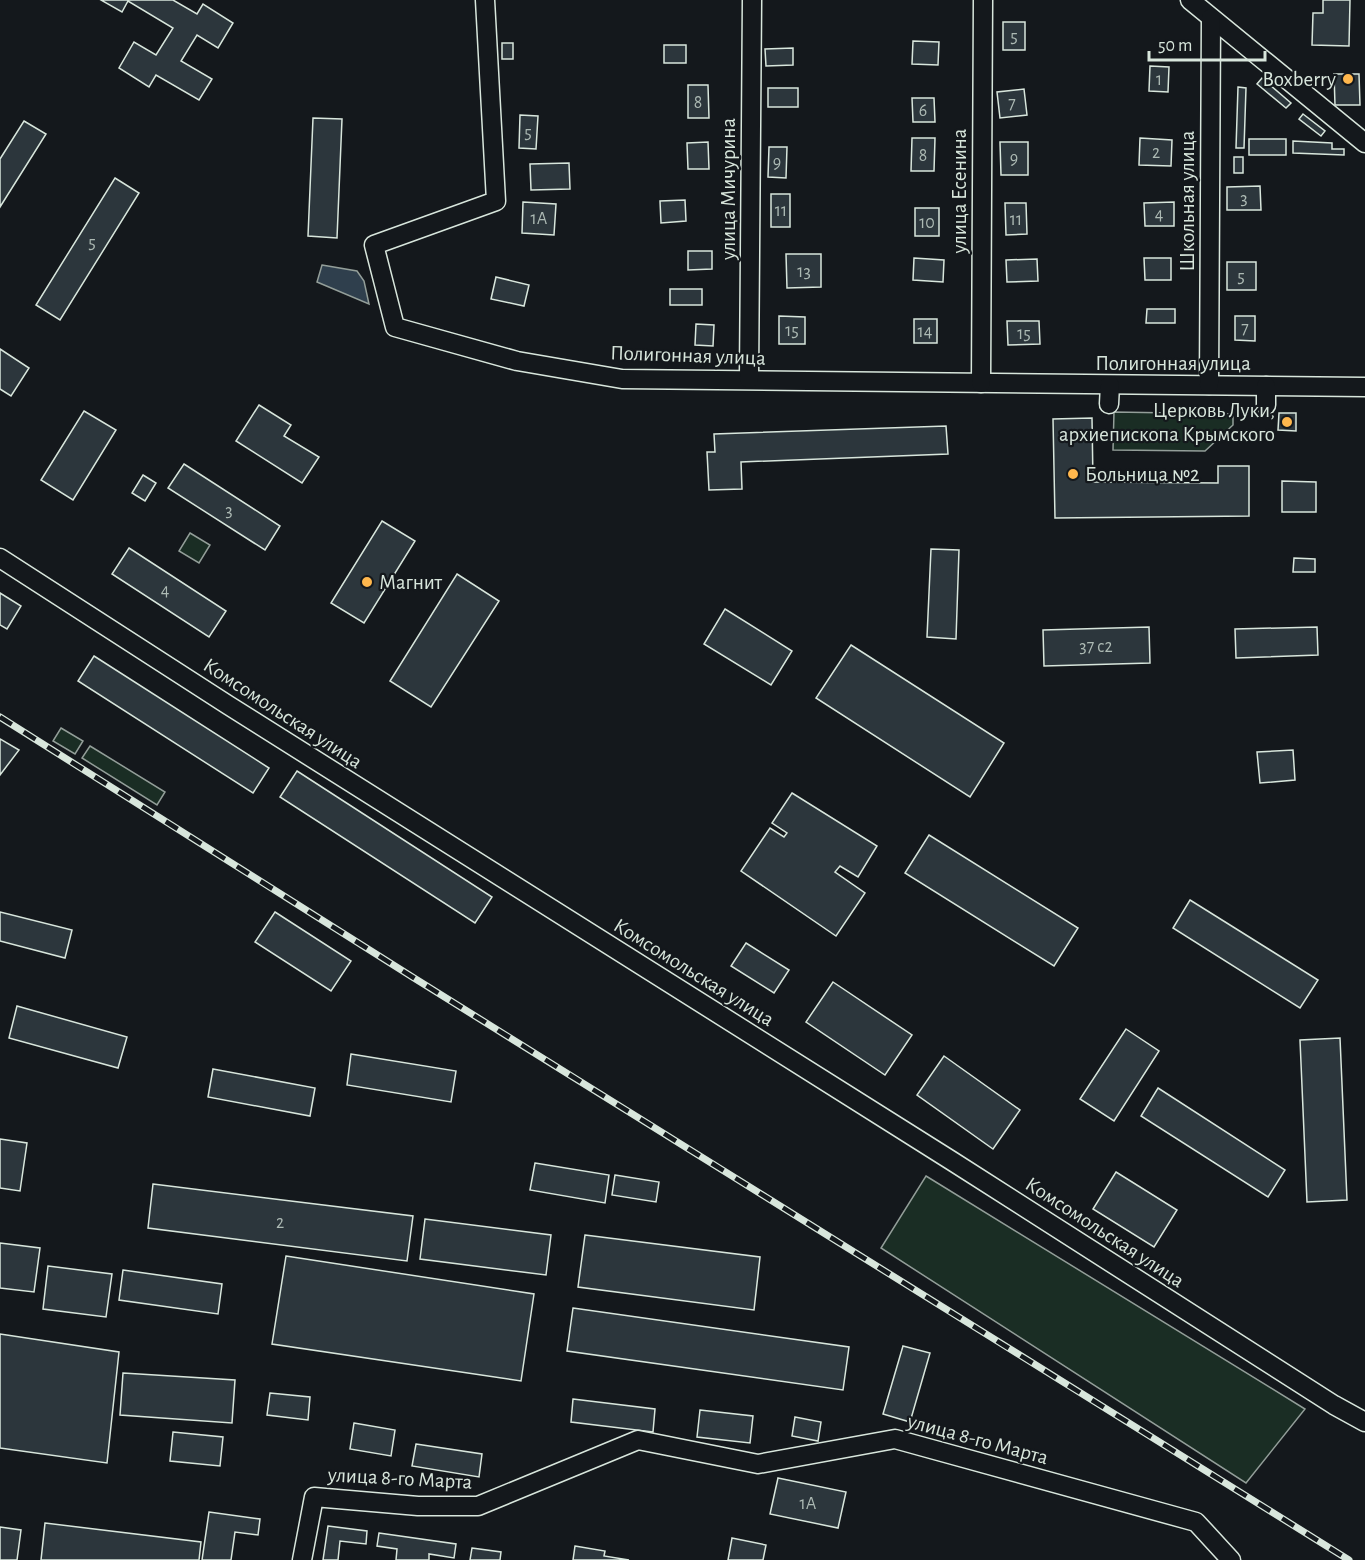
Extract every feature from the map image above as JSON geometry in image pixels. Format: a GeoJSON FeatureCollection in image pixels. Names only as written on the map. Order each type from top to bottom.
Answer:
{"type":"FeatureCollection","features":[{"type":"Feature","properties":{"kind":"street","name":"Полигонная улица"},"geometry":{"type":"LineString","coordinates":[[485,0],[496,201],[374,245],[395,327],[517,361],[622,378],[1365,387]]}},
{"type":"Feature","properties":{"kind":"street","name":"улица Мичурина"},"geometry":{"type":"LineString","coordinates":[[749,379],[752,0]]}},
{"type":"Feature","properties":{"kind":"street","name":"улица Есенина"},"geometry":{"type":"LineString","coordinates":[[981,383],[983,0]]}},
{"type":"Feature","properties":{"kind":"street"},"geometry":{"type":"LineString","coordinates":[[1190,0],[1365,143]]}},
{"type":"Feature","properties":{"kind":"street","name":"Школьная улица"},"geometry":{"type":"LineString","coordinates":[[1209,386],[1211,18]]}},
{"type":"Feature","properties":{"kind":"street"},"geometry":{"type":"LineString","coordinates":[[1109,404],[1110,385]]}},
{"type":"Feature","properties":{"kind":"street"},"geometry":{"type":"LineString","coordinates":[[1266,386],[1266,405]]}},
{"type":"Feature","properties":{"kind":"street","name":"Комсомольская улица"},"geometry":{"type":"LineString","coordinates":[[0,558],[228,705],[952,1161],[1324,1399],[1365,1422]]}},
{"type":"Feature","properties":{"kind":"street","name":"улица 8-го Марта"},"geometry":{"type":"LineString","coordinates":[[302,1560],[314,1497],[418,1506],[478,1506],[638,1440],[758,1464],[895,1439],[1196,1522],[1231,1560]]}},
{"type":"Feature","properties":{"kind":"green space"},"geometry":{"type":"Polygon","coordinates":[[[1114,412],[1233,414],[1233,425],[1205,451],[1113,450],[1114,412]]]}},
{"type":"Feature","properties":{"kind":"green space"},"geometry":{"type":"Polygon","coordinates":[[[190,533],[210,545],[199,563],[179,551],[190,533]]]}},
{"type":"Feature","properties":{"kind":"green space"},"geometry":{"type":"Polygon","coordinates":[[[61,728],[83,741],[75,754],[53,741],[61,728]]]}},
{"type":"Feature","properties":{"kind":"green space"},"geometry":{"type":"Polygon","coordinates":[[[90,746],[165,792],[157,805],[82,758],[90,746]]]}},
{"type":"Feature","properties":{"kind":"green space"},"geometry":{"type":"Polygon","coordinates":[[[926,1176],[1305,1409],[1246,1483],[881,1248],[926,1176]]]}},
{"type":"Feature","properties":{"kind":"water"},"geometry":{"type":"Polygon","coordinates":[[[322,265],[357,271],[364,281],[369,304],[317,282],[322,265]]]}},
{"type":"Feature","properties":{"kind":"building"},"geometry":{"type":"Polygon","coordinates":[[[101,0],[173,0],[197,14],[203,4],[233,23],[218,48],[197,35],[181,61],[212,79],[199,100],[156,75],[149,87],[119,68],[134,42],[156,55],[173,28],[128,1],[122,12],[101,0]]]}},
{"type":"Feature","properties":{"kind":"building"},"geometry":{"type":"Polygon","coordinates":[[[1323,0],[1350,0],[1349,46],[1312,45],[1313,13],[1323,13],[1323,0]]]}},
{"type":"Feature","properties":{"kind":"building"},"geometry":{"type":"Polygon","coordinates":[[[1003,22],[1025,22],[1025,50],[1003,50],[1003,22]]]}},
{"type":"Feature","properties":{"kind":"building"},"geometry":{"type":"Polygon","coordinates":[[[913,41],[939,42],[938,65],[912,64],[913,41]]]}},
{"type":"Feature","properties":{"kind":"building"},"geometry":{"type":"Polygon","coordinates":[[[502,43],[513,43],[513,59],[502,59],[502,43]]]}},
{"type":"Feature","properties":{"kind":"building"},"geometry":{"type":"Polygon","coordinates":[[[664,45],[686,45],[686,63],[664,63],[664,45]]]}},
{"type":"Feature","properties":{"kind":"building"},"geometry":{"type":"Polygon","coordinates":[[[793,48],[793,65],[766,66],[765,49],[793,48]]]}},
{"type":"Feature","properties":{"kind":"building"},"geometry":{"type":"Polygon","coordinates":[[[1150,66],[1169,67],[1168,92],[1149,91],[1150,66]]]}},
{"type":"Feature","properties":{"kind":"building"},"geometry":{"type":"Polygon","coordinates":[[[1334,74],[1359,74],[1360,105],[1335,105],[1334,74]]]}},
{"type":"Feature","properties":{"kind":"building"},"geometry":{"type":"Polygon","coordinates":[[[1262,78],[1291,103],[1286,108],[1257,84],[1262,78]]]}},
{"type":"Feature","properties":{"kind":"building"},"geometry":{"type":"Polygon","coordinates":[[[688,85],[708,85],[709,118],[688,118],[688,85]]]}},
{"type":"Feature","properties":{"kind":"building"},"geometry":{"type":"Polygon","coordinates":[[[1238,87],[1246,88],[1244,148],[1236,148],[1238,87]]]}},
{"type":"Feature","properties":{"kind":"building"},"geometry":{"type":"Polygon","coordinates":[[[768,88],[798,88],[798,107],[768,107],[768,88]]]}},
{"type":"Feature","properties":{"kind":"building"},"geometry":{"type":"Polygon","coordinates":[[[1024,89],[1027,115],[1000,118],[997,92],[1024,89]]]}},
{"type":"Feature","properties":{"kind":"building"},"geometry":{"type":"Polygon","coordinates":[[[912,98],[934,98],[935,122],[913,122],[912,98]]]}},
{"type":"Feature","properties":{"kind":"building"},"geometry":{"type":"Polygon","coordinates":[[[1303,114],[1325,131],[1321,136],[1299,119],[1303,114]]]}},
{"type":"Feature","properties":{"kind":"building"},"geometry":{"type":"Polygon","coordinates":[[[520,115],[538,116],[536,149],[519,148],[520,115]]]}},
{"type":"Feature","properties":{"kind":"building"},"geometry":{"type":"Polygon","coordinates":[[[313,118],[342,119],[337,238],[308,236],[313,118]]]}},
{"type":"Feature","properties":{"kind":"building"},"geometry":{"type":"Polygon","coordinates":[[[24,121],[46,134],[0,207],[0,159],[24,121]]]}},
{"type":"Feature","properties":{"kind":"building"},"geometry":{"type":"Polygon","coordinates":[[[912,138],[935,138],[934,171],[911,171],[912,138]]]}},
{"type":"Feature","properties":{"kind":"building"},"geometry":{"type":"Polygon","coordinates":[[[1140,138],[1172,140],[1171,166],[1139,165],[1140,138]]]}},
{"type":"Feature","properties":{"kind":"building"},"geometry":{"type":"Polygon","coordinates":[[[1249,139],[1286,139],[1286,155],[1249,155],[1249,139]]]}},
{"type":"Feature","properties":{"kind":"building"},"geometry":{"type":"Polygon","coordinates":[[[1293,141],[1332,143],[1332,149],[1344,149],[1344,155],[1293,153],[1293,141]]]}},
{"type":"Feature","properties":{"kind":"building"},"geometry":{"type":"Polygon","coordinates":[[[708,142],[709,169],[688,169],[687,143],[708,142]]]}},
{"type":"Feature","properties":{"kind":"building"},"geometry":{"type":"Polygon","coordinates":[[[1000,142],[1028,142],[1028,175],[1001,175],[1000,142]]]}},
{"type":"Feature","properties":{"kind":"building"},"geometry":{"type":"Polygon","coordinates":[[[769,147],[787,147],[786,178],[768,177],[769,147]]]}},
{"type":"Feature","properties":{"kind":"building"},"geometry":{"type":"Polygon","coordinates":[[[1234,157],[1243,157],[1243,173],[1234,173],[1234,157]]]}},
{"type":"Feature","properties":{"kind":"building"},"geometry":{"type":"Polygon","coordinates":[[[569,163],[570,189],[531,190],[530,164],[569,163]]]}},
{"type":"Feature","properties":{"kind":"building"},"geometry":{"type":"Polygon","coordinates":[[[115,178],[139,193],[60,320],[36,305],[115,178]]]}},
{"type":"Feature","properties":{"kind":"building"},"geometry":{"type":"Polygon","coordinates":[[[1260,186],[1261,210],[1227,210],[1227,187],[1260,186]]]}},
{"type":"Feature","properties":{"kind":"building"},"geometry":{"type":"Polygon","coordinates":[[[771,194],[790,194],[790,227],[771,227],[771,194]]]}},
{"type":"Feature","properties":{"kind":"building"},"geometry":{"type":"Polygon","coordinates":[[[685,200],[686,221],[661,223],[660,201],[685,200]]]}},
{"type":"Feature","properties":{"kind":"building"},"geometry":{"type":"Polygon","coordinates":[[[523,202],[556,204],[554,235],[522,233],[523,202]]]}},
{"type":"Feature","properties":{"kind":"building"},"geometry":{"type":"Polygon","coordinates":[[[1174,202],[1174,226],[1145,226],[1144,203],[1174,202]]]}},
{"type":"Feature","properties":{"kind":"building"},"geometry":{"type":"Polygon","coordinates":[[[1005,203],[1026,203],[1027,234],[1006,235],[1005,203]]]}},
{"type":"Feature","properties":{"kind":"building"},"geometry":{"type":"Polygon","coordinates":[[[915,208],[939,208],[939,236],[915,236],[915,208]]]}},
{"type":"Feature","properties":{"kind":"building"},"geometry":{"type":"Polygon","coordinates":[[[688,251],[712,251],[712,269],[688,270],[688,251]]]}},
{"type":"Feature","properties":{"kind":"building"},"geometry":{"type":"Polygon","coordinates":[[[786,254],[821,254],[821,287],[787,288],[786,254]]]}},
{"type":"Feature","properties":{"kind":"building"},"geometry":{"type":"Polygon","coordinates":[[[914,258],[944,260],[943,282],[913,280],[914,258]]]}},
{"type":"Feature","properties":{"kind":"building"},"geometry":{"type":"Polygon","coordinates":[[[1144,258],[1171,258],[1171,280],[1145,280],[1144,258]]]}},
{"type":"Feature","properties":{"kind":"building"},"geometry":{"type":"Polygon","coordinates":[[[1037,259],[1038,281],[1007,282],[1006,260],[1037,259]]]}},
{"type":"Feature","properties":{"kind":"building"},"geometry":{"type":"Polygon","coordinates":[[[1227,262],[1256,262],[1256,290],[1227,290],[1227,262]]]}},
{"type":"Feature","properties":{"kind":"building"},"geometry":{"type":"Polygon","coordinates":[[[496,277],[529,285],[524,306],[491,299],[496,277]]]}},
{"type":"Feature","properties":{"kind":"building"},"geometry":{"type":"Polygon","coordinates":[[[670,289],[702,289],[702,305],[670,305],[670,289]]]}},
{"type":"Feature","properties":{"kind":"building"},"geometry":{"type":"Polygon","coordinates":[[[1147,309],[1175,309],[1175,323],[1146,323],[1147,309]]]}},
{"type":"Feature","properties":{"kind":"building"},"geometry":{"type":"Polygon","coordinates":[[[779,316],[805,317],[805,344],[779,344],[779,316]]]}},
{"type":"Feature","properties":{"kind":"building"},"geometry":{"type":"Polygon","coordinates":[[[1235,316],[1255,316],[1255,341],[1235,340],[1235,316]]]}},
{"type":"Feature","properties":{"kind":"building"},"geometry":{"type":"Polygon","coordinates":[[[914,319],[937,319],[937,343],[914,343],[914,319]]]}},
{"type":"Feature","properties":{"kind":"building"},"geometry":{"type":"Polygon","coordinates":[[[1007,321],[1039,321],[1040,344],[1008,345],[1007,321]]]}},
{"type":"Feature","properties":{"kind":"building"},"geometry":{"type":"Polygon","coordinates":[[[696,324],[714,325],[713,346],[695,345],[696,324]]]}},
{"type":"Feature","properties":{"kind":"building"},"geometry":{"type":"Polygon","coordinates":[[[0,349],[29,368],[11,396],[0,389],[0,349]]]}},
{"type":"Feature","properties":{"kind":"building"},"geometry":{"type":"Polygon","coordinates":[[[259,405],[291,425],[284,436],[319,457],[302,483],[236,441],[259,405]]]}},
{"type":"Feature","properties":{"kind":"building"},"geometry":{"type":"Polygon","coordinates":[[[84,411],[116,430],[73,500],[41,480],[84,411]]]}},
{"type":"Feature","properties":{"kind":"building","name":"Церковь Луки, архиепископа Крымского"},"geometry":{"type":"Polygon","coordinates":[[[1279,413],[1296,413],[1296,431],[1278,430],[1279,413]]]}},
{"type":"Feature","properties":{"kind":"building","name":"Больница №2"},"geometry":{"type":"Polygon","coordinates":[[[1092,418],[1093,482],[1218,483],[1218,466],[1249,466],[1249,516],[1055,518],[1053,419],[1092,418]]]}},
{"type":"Feature","properties":{"kind":"building"},"geometry":{"type":"Polygon","coordinates":[[[946,426],[948,454],[741,462],[742,489],[709,490],[707,452],[715,452],[714,434],[946,426]]]}},
{"type":"Feature","properties":{"kind":"building"},"geometry":{"type":"Polygon","coordinates":[[[184,464],[280,526],[265,550],[168,488],[184,464]]]}},
{"type":"Feature","properties":{"kind":"building"},"geometry":{"type":"Polygon","coordinates":[[[143,475],[156,483],[145,501],[132,493],[143,475]]]}},
{"type":"Feature","properties":{"kind":"building"},"geometry":{"type":"Polygon","coordinates":[[[1282,481],[1316,482],[1316,512],[1282,512],[1282,481]]]}},
{"type":"Feature","properties":{"kind":"building","name":"Магнит"},"geometry":{"type":"Polygon","coordinates":[[[382,521],[415,541],[364,623],[331,603],[382,521]]]}},
{"type":"Feature","properties":{"kind":"building"},"geometry":{"type":"Polygon","coordinates":[[[129,548],[226,611],[209,637],[112,574],[129,548]]]}},
{"type":"Feature","properties":{"kind":"building"},"geometry":{"type":"Polygon","coordinates":[[[931,549],[959,550],[956,639],[927,637],[931,549]]]}},
{"type":"Feature","properties":{"kind":"building"},"geometry":{"type":"Polygon","coordinates":[[[1294,558],[1315,559],[1315,572],[1293,572],[1294,558]]]}},
{"type":"Feature","properties":{"kind":"building"},"geometry":{"type":"Polygon","coordinates":[[[457,574],[499,601],[431,707],[390,681],[457,574]]]}},
{"type":"Feature","properties":{"kind":"building"},"geometry":{"type":"Polygon","coordinates":[[[0,593],[21,606],[7,629],[0,625],[0,593]]]}},
{"type":"Feature","properties":{"kind":"building"},"geometry":{"type":"Polygon","coordinates":[[[725,609],[792,651],[771,685],[704,644],[725,609]]]}},
{"type":"Feature","properties":{"kind":"building"},"geometry":{"type":"Polygon","coordinates":[[[1149,627],[1150,663],[1044,666],[1043,630],[1149,627]]]}},
{"type":"Feature","properties":{"kind":"building"},"geometry":{"type":"Polygon","coordinates":[[[1317,627],[1318,655],[1236,658],[1235,629],[1317,627]]]}},
{"type":"Feature","properties":{"kind":"building"},"geometry":{"type":"Polygon","coordinates":[[[851,645],[1004,743],[970,797],[816,698],[851,645]]]}},
{"type":"Feature","properties":{"kind":"building"},"geometry":{"type":"Polygon","coordinates":[[[94,656],[269,768],[253,793],[78,681],[94,656]]]}},
{"type":"Feature","properties":{"kind":"building"},"geometry":{"type":"Polygon","coordinates":[[[0,739],[19,750],[0,775],[0,739]]]}},
{"type":"Feature","properties":{"kind":"building"},"geometry":{"type":"Polygon","coordinates":[[[1293,750],[1295,780],[1260,783],[1257,752],[1293,750]]]}},
{"type":"Feature","properties":{"kind":"building"},"geometry":{"type":"Polygon","coordinates":[[[297,771],[492,897],[475,923],[280,797],[297,771]]]}},
{"type":"Feature","properties":{"kind":"building"},"geometry":{"type":"Polygon","coordinates":[[[792,793],[877,846],[858,877],[840,866],[835,872],[865,893],[836,936],[741,871],[770,828],[784,837],[787,833],[772,823],[792,793]]]}},
{"type":"Feature","properties":{"kind":"building"},"geometry":{"type":"Polygon","coordinates":[[[929,835],[1078,928],[1054,966],[905,873],[929,835]]]}},
{"type":"Feature","properties":{"kind":"building"},"geometry":{"type":"Polygon","coordinates":[[[1190,900],[1318,980],[1300,1008],[1173,928],[1190,900]]]}},
{"type":"Feature","properties":{"kind":"building"},"geometry":{"type":"Polygon","coordinates":[[[0,912],[72,930],[65,958],[0,941],[0,912]]]}},
{"type":"Feature","properties":{"kind":"building"},"geometry":{"type":"Polygon","coordinates":[[[275,912],[351,961],[331,991],[255,942],[275,912]]]}},
{"type":"Feature","properties":{"kind":"building"},"geometry":{"type":"Polygon","coordinates":[[[746,943],[789,970],[774,993],[731,966],[746,943]]]}},
{"type":"Feature","properties":{"kind":"building"},"geometry":{"type":"Polygon","coordinates":[[[833,982],[912,1035],[885,1075],[806,1022],[833,982]]]}},
{"type":"Feature","properties":{"kind":"building"},"geometry":{"type":"Polygon","coordinates":[[[17,1006],[127,1037],[118,1068],[9,1038],[17,1006]]]}},
{"type":"Feature","properties":{"kind":"building"},"geometry":{"type":"Polygon","coordinates":[[[1126,1029],[1159,1051],[1114,1121],[1080,1099],[1126,1029]]]}},
{"type":"Feature","properties":{"kind":"building"},"geometry":{"type":"Polygon","coordinates":[[[1340,1038],[1347,1200],[1307,1202],[1300,1040],[1340,1038]]]}},
{"type":"Feature","properties":{"kind":"building"},"geometry":{"type":"Polygon","coordinates":[[[351,1054],[456,1071],[451,1102],[347,1085],[351,1054]]]}},
{"type":"Feature","properties":{"kind":"building"},"geometry":{"type":"Polygon","coordinates":[[[944,1056],[1020,1110],[993,1149],[917,1095],[944,1056]]]}},
{"type":"Feature","properties":{"kind":"building"},"geometry":{"type":"Polygon","coordinates":[[[213,1069],[315,1088],[310,1116],[208,1097],[213,1069]]]}},
{"type":"Feature","properties":{"kind":"building"},"geometry":{"type":"Polygon","coordinates":[[[1158,1088],[1285,1170],[1268,1197],[1141,1116],[1158,1088]]]}},
{"type":"Feature","properties":{"kind":"building"},"geometry":{"type":"Polygon","coordinates":[[[0,1139],[27,1143],[20,1191],[0,1188],[0,1139]]]}},
{"type":"Feature","properties":{"kind":"building"},"geometry":{"type":"Polygon","coordinates":[[[535,1163],[609,1175],[605,1203],[530,1190],[535,1163]]]}},
{"type":"Feature","properties":{"kind":"building"},"geometry":{"type":"Polygon","coordinates":[[[1116,1172],[1177,1210],[1154,1247],[1093,1209],[1116,1172]]]}},
{"type":"Feature","properties":{"kind":"building"},"geometry":{"type":"Polygon","coordinates":[[[615,1175],[659,1182],[656,1202],[612,1195],[615,1175]]]}},
{"type":"Feature","properties":{"kind":"building"},"geometry":{"type":"Polygon","coordinates":[[[153,1184],[413,1216],[407,1261],[148,1228],[153,1184]]]}},
{"type":"Feature","properties":{"kind":"building"},"geometry":{"type":"Polygon","coordinates":[[[425,1219],[551,1235],[546,1275],[420,1259],[425,1219]]]}},
{"type":"Feature","properties":{"kind":"building"},"geometry":{"type":"Polygon","coordinates":[[[585,1235],[760,1257],[754,1310],[578,1287],[585,1235]]]}},
{"type":"Feature","properties":{"kind":"building"},"geometry":{"type":"Polygon","coordinates":[[[0,1243],[40,1248],[34,1292],[0,1288],[0,1243]]]}},
{"type":"Feature","properties":{"kind":"building"},"geometry":{"type":"Polygon","coordinates":[[[286,1256],[534,1294],[521,1381],[272,1344],[286,1256]]]}},
{"type":"Feature","properties":{"kind":"building"},"geometry":{"type":"Polygon","coordinates":[[[48,1266],[112,1274],[106,1317],[43,1309],[48,1266]]]}},
{"type":"Feature","properties":{"kind":"building"},"geometry":{"type":"Polygon","coordinates":[[[123,1270],[222,1284],[218,1314],[119,1300],[123,1270]]]}},
{"type":"Feature","properties":{"kind":"building"},"geometry":{"type":"Polygon","coordinates":[[[573,1308],[849,1347],[843,1390],[567,1351],[573,1308]]]}},
{"type":"Feature","properties":{"kind":"building"},"geometry":{"type":"Polygon","coordinates":[[[0,1334],[119,1352],[107,1463],[0,1448],[0,1334]]]}},
{"type":"Feature","properties":{"kind":"building"},"geometry":{"type":"Polygon","coordinates":[[[903,1346],[930,1353],[910,1422],[883,1414],[903,1346]]]}},
{"type":"Feature","properties":{"kind":"building"},"geometry":{"type":"Polygon","coordinates":[[[123,1373],[235,1380],[232,1423],[120,1415],[123,1373]]]}},
{"type":"Feature","properties":{"kind":"building"},"geometry":{"type":"Polygon","coordinates":[[[270,1393],[310,1397],[308,1420],[267,1415],[270,1393]]]}},
{"type":"Feature","properties":{"kind":"building"},"geometry":{"type":"Polygon","coordinates":[[[573,1399],[655,1409],[653,1432],[571,1422],[573,1399]]]}},
{"type":"Feature","properties":{"kind":"building"},"geometry":{"type":"Polygon","coordinates":[[[700,1410],[753,1416],[750,1443],[697,1437],[700,1410]]]}},
{"type":"Feature","properties":{"kind":"building"},"geometry":{"type":"Polygon","coordinates":[[[795,1417],[821,1422],[818,1441],[792,1436],[795,1417]]]}},
{"type":"Feature","properties":{"kind":"building"},"geometry":{"type":"Polygon","coordinates":[[[354,1423],[395,1430],[391,1456],[350,1449],[354,1423]]]}},
{"type":"Feature","properties":{"kind":"building"},"geometry":{"type":"Polygon","coordinates":[[[173,1432],[223,1437],[220,1466],[170,1461],[173,1432]]]}},
{"type":"Feature","properties":{"kind":"building"},"geometry":{"type":"Polygon","coordinates":[[[416,1444],[482,1454],[479,1477],[412,1466],[416,1444]]]}},
{"type":"Feature","properties":{"kind":"building"},"geometry":{"type":"Polygon","coordinates":[[[778,1478],[846,1492],[838,1528],[770,1514],[778,1478]]]}},
{"type":"Feature","properties":{"kind":"building"},"geometry":{"type":"Polygon","coordinates":[[[209,1512],[260,1519],[258,1535],[235,1532],[231,1560],[202,1560],[209,1512]]]}},
{"type":"Feature","properties":{"kind":"building"},"geometry":{"type":"Polygon","coordinates":[[[45,1523],[201,1542],[199,1560],[41,1560],[45,1523]]]}},
{"type":"Feature","properties":{"kind":"building"},"geometry":{"type":"Polygon","coordinates":[[[328,1526],[367,1531],[366,1544],[340,1541],[338,1560],[323,1560],[328,1526]]]}},
{"type":"Feature","properties":{"kind":"building"},"geometry":{"type":"Polygon","coordinates":[[[0,1527],[21,1530],[17,1560],[0,1560],[0,1527]]]}},
{"type":"Feature","properties":{"kind":"building"},"geometry":{"type":"Polygon","coordinates":[[[379,1533],[456,1544],[454,1558],[429,1554],[429,1560],[396,1560],[397,1549],[377,1546],[379,1533]]]}},
{"type":"Feature","properties":{"kind":"building"},"geometry":{"type":"Polygon","coordinates":[[[732,1538],[766,1545],[763,1560],[728,1560],[732,1538]]]}},
{"type":"Feature","properties":{"kind":"building"},"geometry":{"type":"Polygon","coordinates":[[[575,1546],[605,1551],[604,1556],[629,1560],[573,1560],[575,1546]]]}},
{"type":"Feature","properties":{"kind":"building"},"geometry":{"type":"Polygon","coordinates":[[[472,1548],[501,1552],[500,1560],[470,1560],[472,1548]]]}},
{"type":"Feature","properties":{"kind":"railway"},"geometry":{"type":"LineString","coordinates":[[0,717],[414,978],[1349,1560]]}},
{"type":"Feature","properties":{"kind":"place","name":"Boxberry"},"geometry":{"type":"Point","coordinates":[1348,79]}},
{"type":"Feature","properties":{"kind":"place","name":"Церковь Луки, архиепископа Крымского"},"geometry":{"type":"Point","coordinates":[1287,422]}},
{"type":"Feature","properties":{"kind":"place","name":"Больница №2"},"geometry":{"type":"Point","coordinates":[1073,474]}},
{"type":"Feature","properties":{"kind":"place","name":"Магнит"},"geometry":{"type":"Point","coordinates":[367,582]}}]}
